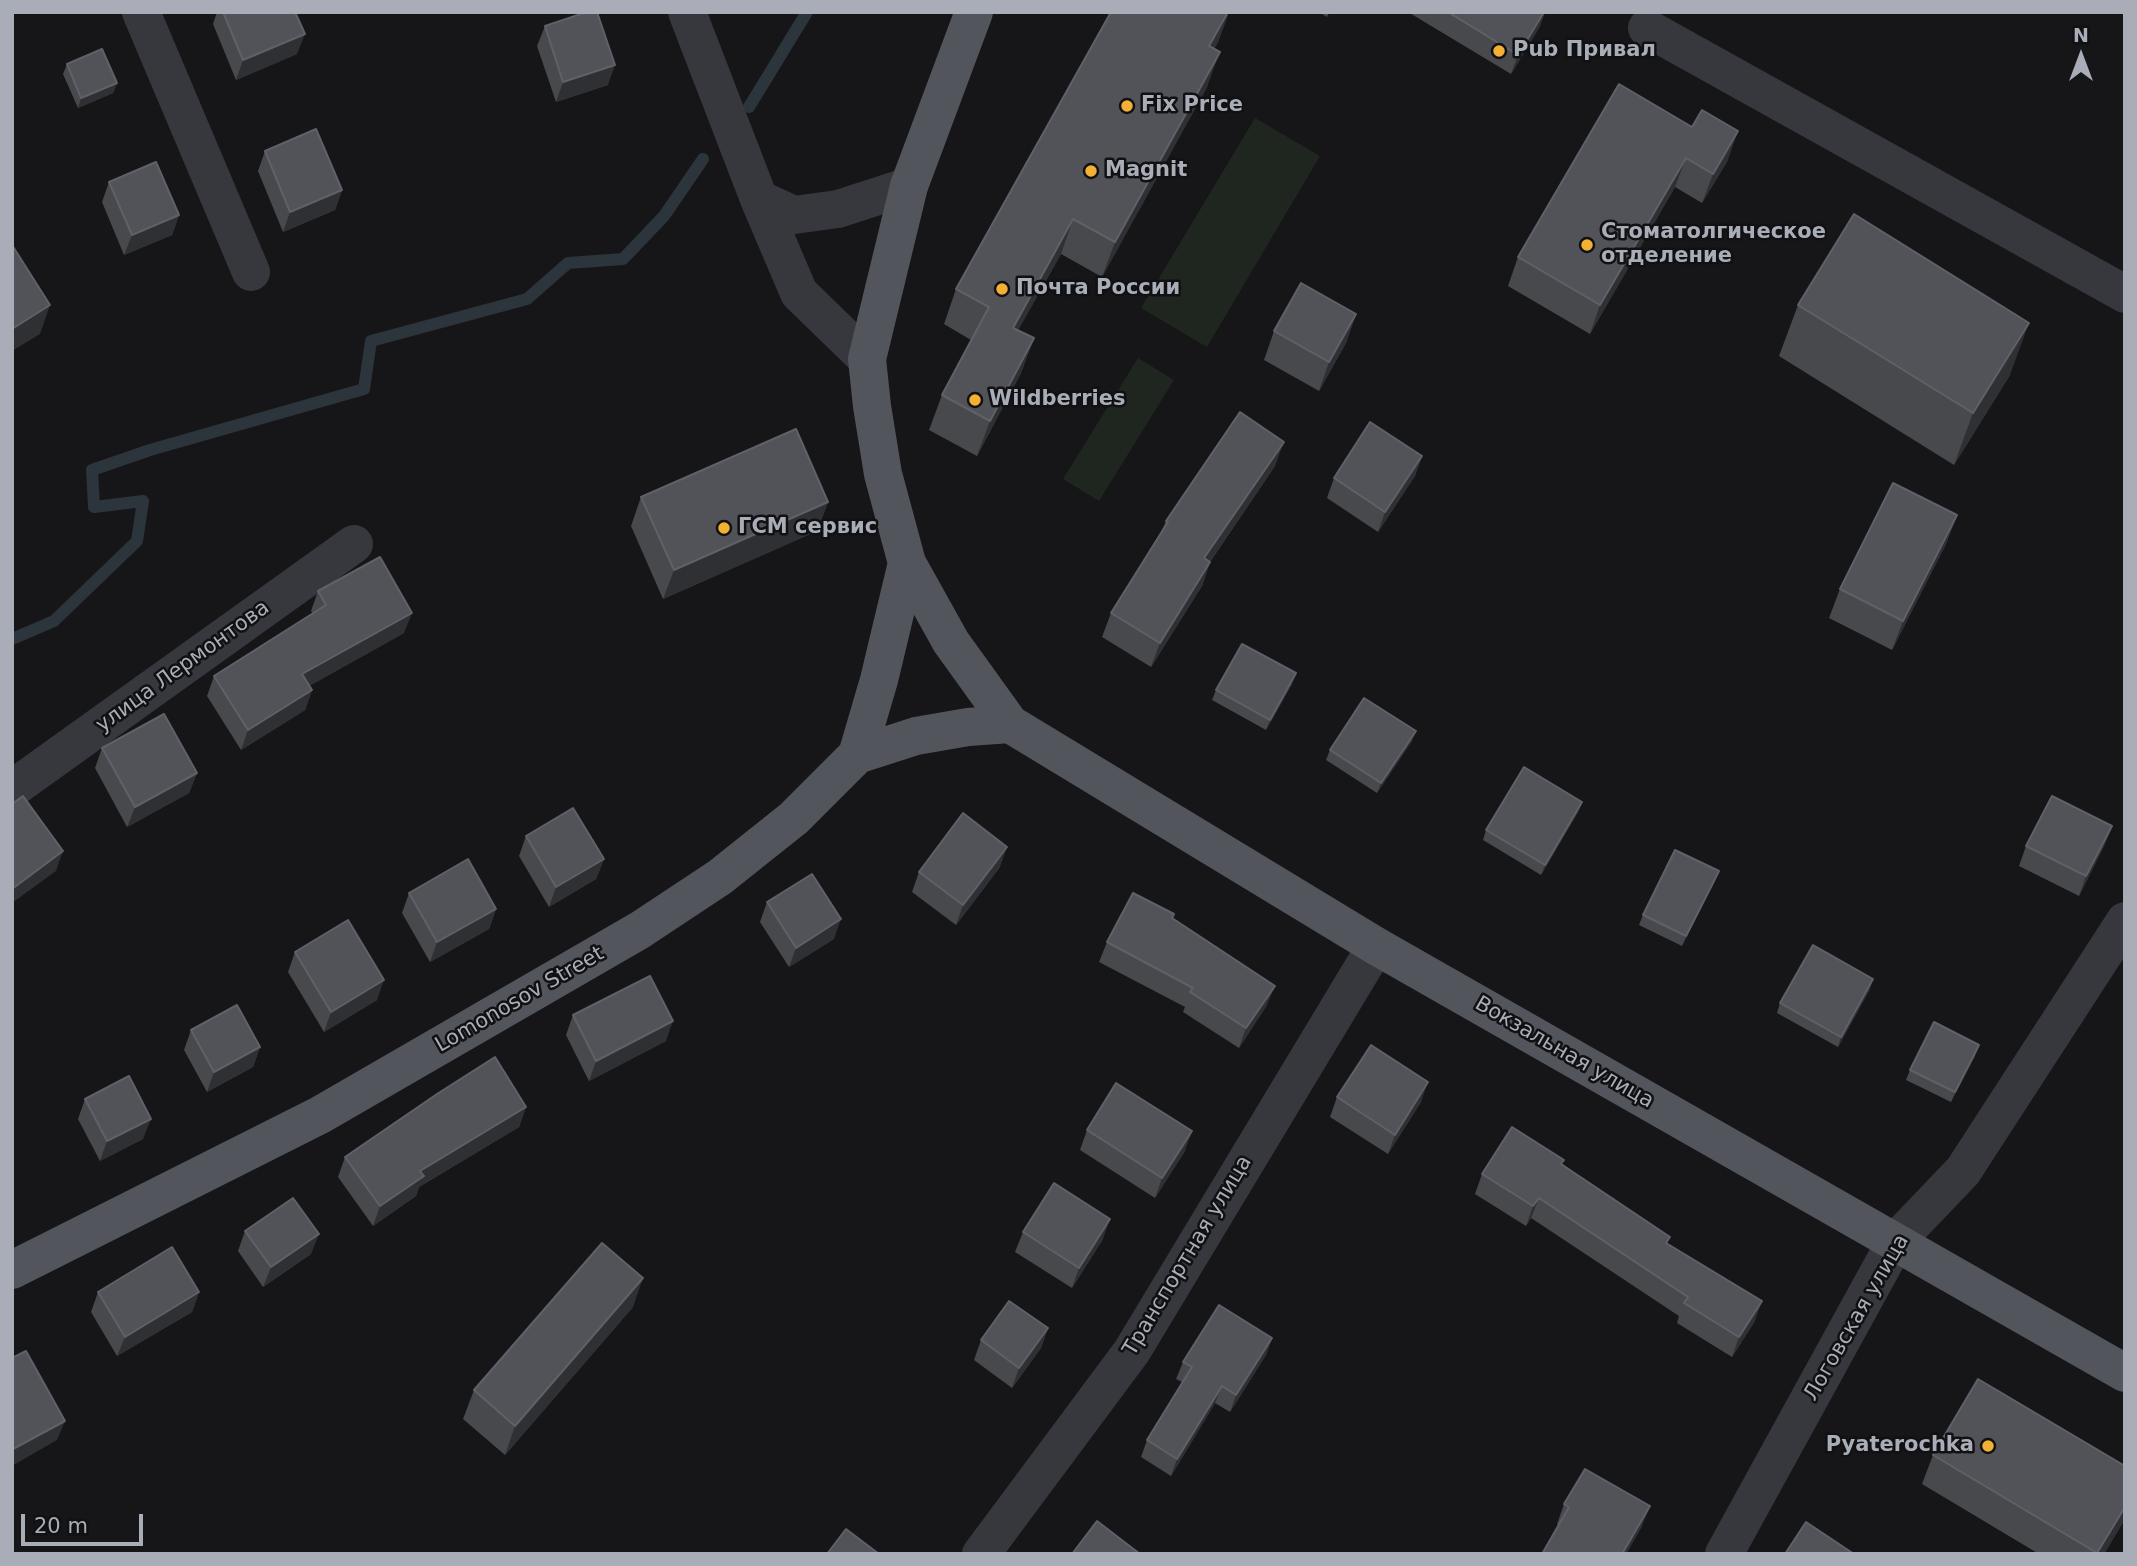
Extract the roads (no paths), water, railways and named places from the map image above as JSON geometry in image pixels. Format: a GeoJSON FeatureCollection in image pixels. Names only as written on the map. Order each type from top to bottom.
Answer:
{"type":"FeatureCollection","features":[{"type":"Feature","properties":{"kind":"main road"},"geometry":{"type":"LineString","coordinates":[[974,12],[909,186],[867,359],[883,474],[906,563],[951,642],[1010,724]]}},
{"type":"Feature","properties":{"kind":"main road"},"geometry":{"type":"LineString","coordinates":[[857,755],[879,680],[906,563]]}},
{"type":"Feature","properties":{"kind":"main road","name":"Lomonosov Street"},"geometry":{"type":"LineString","coordinates":[[12,1269],[320,1115],[640,930],[720,877],[794,818],[857,755],[916,736],[968,727],[1010,724]]}},
{"type":"Feature","properties":{"kind":"main road","name":"Вокзальная улица"},"geometry":{"type":"LineString","coordinates":[[1010,724],[1376,946],[2125,1373]]}},
{"type":"Feature","properties":{"kind":"street"},"geometry":{"type":"LineString","coordinates":[[141,12],[251,272]]}},
{"type":"Feature","properties":{"kind":"street"},"geometry":{"type":"LineString","coordinates":[[689,14],[759,199],[799,293],[867,359]]}},
{"type":"Feature","properties":{"kind":"street"},"geometry":{"type":"LineString","coordinates":[[1647,28],[2125,294]]}},
{"type":"Feature","properties":{"kind":"street"},"geometry":{"type":"LineString","coordinates":[[759,199],[794,215],[838,209],[909,186]]}},
{"type":"Feature","properties":{"kind":"street","name":"улица Лермонтова"},"geometry":{"type":"LineString","coordinates":[[12,789],[354,544]]}},
{"type":"Feature","properties":{"kind":"street","name":"Логовская улица"},"geometry":{"type":"LineString","coordinates":[[1724,1554],[1896,1241],[1963,1171],[2125,920]]}},
{"type":"Feature","properties":{"kind":"street","name":"Транспортная улица"},"geometry":{"type":"LineString","coordinates":[[981,1554],[1132,1351],[1376,946]]}},
{"type":"Feature","properties":{"kind":"waterway"},"geometry":{"type":"LineString","coordinates":[[749,107],[807,12]]}},
{"type":"Feature","properties":{"kind":"waterway"},"geometry":{"type":"LineString","coordinates":[[12,639],[54,621],[137,541],[143,501],[94,507],[92,470],[150,450],[364,389],[371,341],[527,299],[568,263],[623,259],[664,216],[703,159]]}},
{"type":"Feature","properties":{"kind":"place","name":"Pub Привал"},"geometry":{"type":"Point","coordinates":[1499,51]}},
{"type":"Feature","properties":{"kind":"place","name":"Fix Price"},"geometry":{"type":"Point","coordinates":[1127,106]}},
{"type":"Feature","properties":{"kind":"place","name":"Magnit"},"geometry":{"type":"Point","coordinates":[1091,171]}},
{"type":"Feature","properties":{"kind":"place","name":"Стоматолгическое отделение"},"geometry":{"type":"Point","coordinates":[1587,245]}},
{"type":"Feature","properties":{"kind":"place","name":"Почта России"},"geometry":{"type":"Point","coordinates":[1002,289]}},
{"type":"Feature","properties":{"kind":"place","name":"Wildberries"},"geometry":{"type":"Point","coordinates":[975,400]}},
{"type":"Feature","properties":{"kind":"place","name":"ГСМ сервис"},"geometry":{"type":"Point","coordinates":[724,528]}},
{"type":"Feature","properties":{"kind":"place","name":"Pyaterochka"},"geometry":{"type":"Point","coordinates":[1988,1446]}}]}
